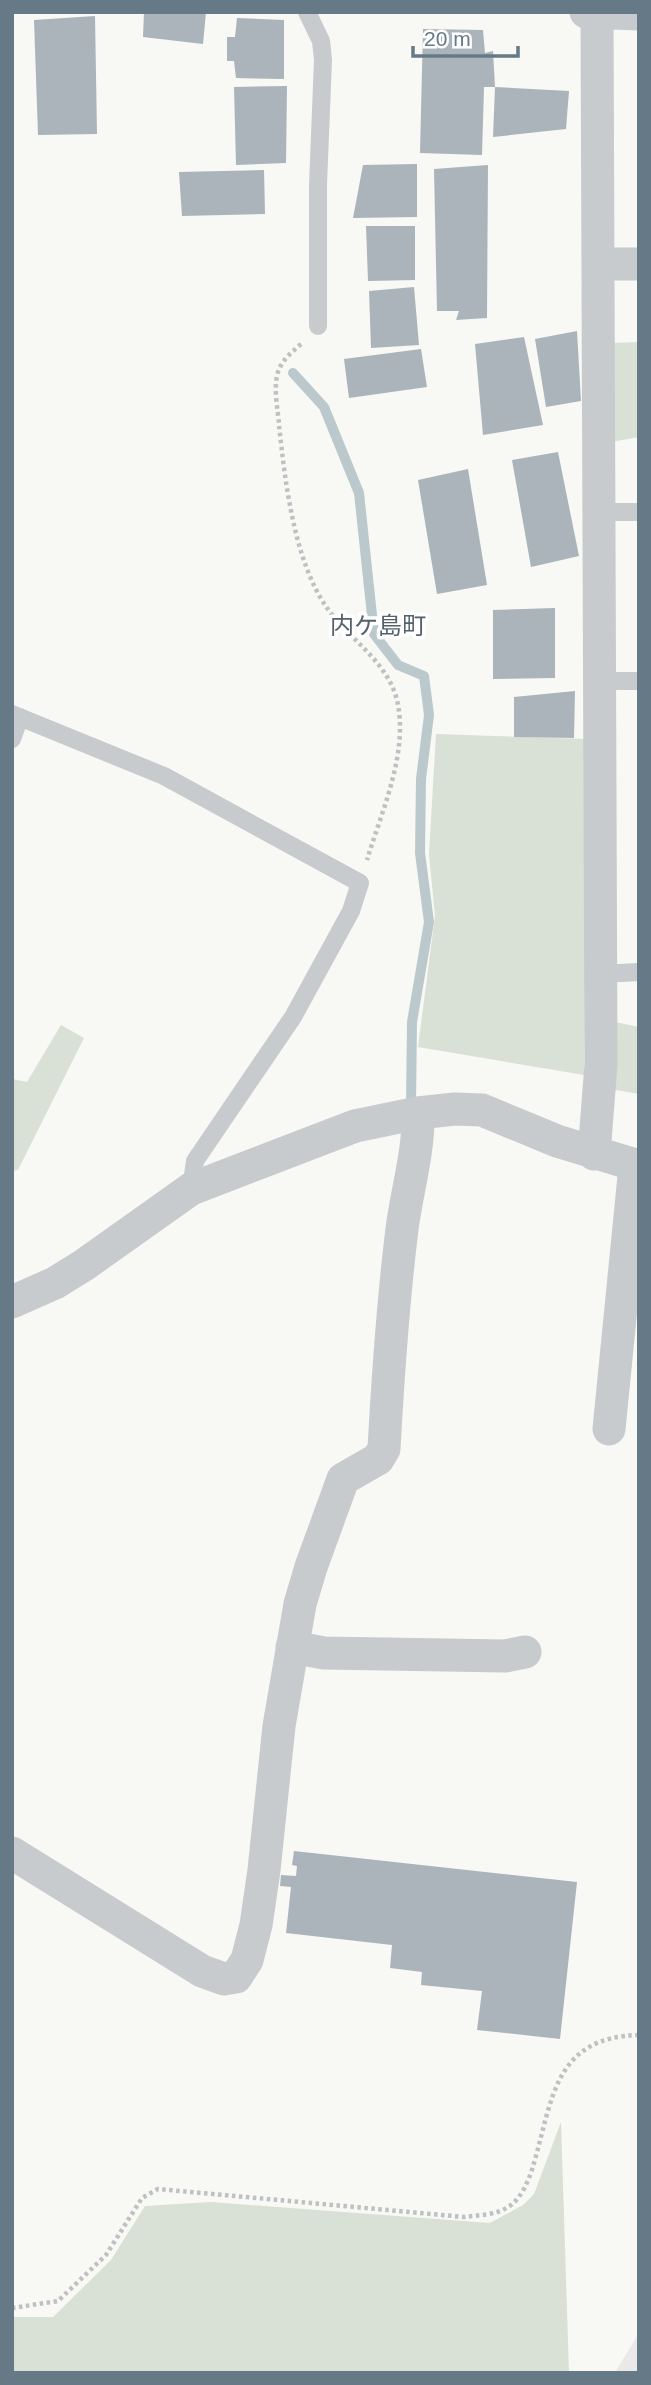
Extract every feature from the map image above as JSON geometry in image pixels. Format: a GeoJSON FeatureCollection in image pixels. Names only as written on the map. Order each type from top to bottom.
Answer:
{"type":"FeatureCollection","features":[{"type":"Feature","properties":{"kind":"street"},"geometry":{"type":"LineString","coordinates":[[586,12],[639,14]]}},
{"type":"Feature","properties":{"kind":"street"},"geometry":{"type":"LineString","coordinates":[[594,1154],[600,1064],[601,974],[597,13]]}},
{"type":"Feature","properties":{"kind":"street"},"geometry":{"type":"LineString","coordinates":[[598,264],[639,264]]}},
{"type":"Feature","properties":{"kind":"street"},"geometry":{"type":"LineString","coordinates":[[12,1302],[55,1283],[84,1265],[191,1189],[355,1126],[418,1113],[456,1109],[482,1110],[556,1141],[637,1166],[609,1429]]}},
{"type":"Feature","properties":{"kind":"street"},"geometry":{"type":"LineString","coordinates":[[12,1853],[202,1971],[224,1979],[236,1977],[247,1961],[256,1925],[279,1726],[300,1604],[343,1479],[378,1459],[384,1449],[391,1330],[402,1227],[419,1134],[418,1113]]}},
{"type":"Feature","properties":{"kind":"street"},"geometry":{"type":"LineString","coordinates":[[292,1647],[324,1653],[505,1656],[525,1652]]}},
{"type":"Feature","properties":{"kind":"lane"},"geometry":{"type":"LineString","coordinates":[[307,12],[321,41],[323,60],[318,171],[318,326]]}},
{"type":"Feature","properties":{"kind":"lane"},"geometry":{"type":"LineString","coordinates":[[598,512],[639,512]]}},
{"type":"Feature","properties":{"kind":"lane"},"geometry":{"type":"LineString","coordinates":[[599,681],[639,681]]}},
{"type":"Feature","properties":{"kind":"lane"},"geometry":{"type":"LineString","coordinates":[[12,739],[16,715],[164,776],[360,883],[351,911],[293,1017],[195,1161],[191,1189]]}},
{"type":"Feature","properties":{"kind":"lane"},"geometry":{"type":"LineString","coordinates":[[601,974],[639,972]]}},
{"type":"Feature","properties":{"kind":"path"},"geometry":{"type":"LineString","coordinates":[[318,326],[307,340],[289,354],[278,372],[276,396],[292,514],[310,576],[327,608],[385,673],[397,700],[400,740],[389,788],[360,883]]}},
{"type":"Feature","properties":{"kind":"path"},"geometry":{"type":"LineString","coordinates":[[12,2308],[58,2301],[106,2255],[142,2197],[158,2189],[464,2217],[496,2213],[512,2204],[530,2174],[551,2099],[564,2070],[577,2055],[593,2044],[613,2036],[639,2035]]}},
{"type":"Feature","properties":{"kind":"shaded area"},"geometry":{"type":"Polygon","coordinates":[[[639,342],[639,437],[611,442],[611,343],[639,342]]]}},
{"type":"Feature","properties":{"kind":"shaded area"},"geometry":{"type":"Polygon","coordinates":[[[436,734],[587,739],[584,1075],[418,1047],[435,916],[429,854],[436,734]]]}},
{"type":"Feature","properties":{"kind":"shaded area"},"geometry":{"type":"Polygon","coordinates":[[[615,1022],[639,1027],[639,1094],[610,1089],[615,1022]]]}},
{"type":"Feature","properties":{"kind":"shaded area"},"geometry":{"type":"Polygon","coordinates":[[[61,1025],[84,1038],[18,1170],[12,1171],[12,1079],[27,1082],[61,1025]]]}},
{"type":"Feature","properties":{"kind":"shaded area"},"geometry":{"type":"Polygon","coordinates":[[[561,2122],[569,2373],[12,2373],[12,2317],[53,2317],[111,2260],[145,2206],[211,2202],[490,2223],[523,2205],[534,2194],[561,2122]]]}},
{"type":"Feature","properties":{"kind":"shaded area"},"geometry":{"type":"Polygon","coordinates":[[[639,2333],[639,2373],[615,2373],[619,2366],[639,2333]]]}},
{"type":"Feature","properties":{"kind":"building"},"geometry":{"type":"Polygon","coordinates":[[[144,12],[206,12],[203,44],[143,37],[144,12]]]}},
{"type":"Feature","properties":{"kind":"building"},"geometry":{"type":"Polygon","coordinates":[[[95,16],[97,134],[38,135],[34,20],[95,16]]]}},
{"type":"Feature","properties":{"kind":"building"},"geometry":{"type":"Polygon","coordinates":[[[237,18],[284,20],[284,79],[236,78],[234,61],[227,61],[227,37],[235,37],[237,18]]]}},
{"type":"Feature","properties":{"kind":"building"},"geometry":{"type":"Polygon","coordinates":[[[423,29],[483,30],[485,53],[493,51],[495,87],[484,87],[482,155],[420,153],[423,29]]]}},
{"type":"Feature","properties":{"kind":"building"},"geometry":{"type":"Polygon","coordinates":[[[287,86],[286,163],[236,165],[234,87],[287,86]]]}},
{"type":"Feature","properties":{"kind":"building"},"geometry":{"type":"Polygon","coordinates":[[[495,87],[569,91],[566,129],[493,137],[495,87]]]}},
{"type":"Feature","properties":{"kind":"building"},"geometry":{"type":"Polygon","coordinates":[[[417,164],[417,217],[353,218],[363,165],[417,164]]]}},
{"type":"Feature","properties":{"kind":"building"},"geometry":{"type":"Polygon","coordinates":[[[488,165],[487,318],[456,320],[459,311],[437,311],[434,169],[488,165]]]}},
{"type":"Feature","properties":{"kind":"building"},"geometry":{"type":"Polygon","coordinates":[[[264,170],[265,214],[182,216],[179,172],[264,170]]]}},
{"type":"Feature","properties":{"kind":"building"},"geometry":{"type":"Polygon","coordinates":[[[366,226],[415,226],[415,280],[368,281],[366,226]]]}},
{"type":"Feature","properties":{"kind":"building"},"geometry":{"type":"Polygon","coordinates":[[[414,287],[419,345],[371,348],[369,291],[414,287]]]}},
{"type":"Feature","properties":{"kind":"building"},"geometry":{"type":"Polygon","coordinates":[[[577,331],[581,401],[546,407],[535,339],[577,331]]]}},
{"type":"Feature","properties":{"kind":"building"},"geometry":{"type":"Polygon","coordinates":[[[524,337],[543,425],[483,435],[475,344],[524,337]]]}},
{"type":"Feature","properties":{"kind":"building"},"geometry":{"type":"Polygon","coordinates":[[[421,349],[427,387],[349,398],[344,359],[421,349]]]}},
{"type":"Feature","properties":{"kind":"building"},"geometry":{"type":"Polygon","coordinates":[[[558,452],[579,556],[531,567],[512,460],[558,452]]]}},
{"type":"Feature","properties":{"kind":"building"},"geometry":{"type":"Polygon","coordinates":[[[468,469],[487,585],[437,594],[418,480],[468,469]]]}},
{"type":"Feature","properties":{"kind":"building"},"geometry":{"type":"Polygon","coordinates":[[[555,608],[555,678],[493,679],[493,610],[555,608]]]}},
{"type":"Feature","properties":{"kind":"building"},"geometry":{"type":"Polygon","coordinates":[[[575,691],[574,738],[514,737],[514,697],[575,691]]]}},
{"type":"Feature","properties":{"kind":"building"},"geometry":{"type":"Polygon","coordinates":[[[294,1851],[577,1882],[560,2039],[477,2030],[482,1991],[421,1985],[422,1972],[390,1968],[392,1945],[286,1933],[291,1887],[280,1886],[281,1875],[296,1876],[297,1866],[292,1865],[294,1851]]]}},
{"type":"Feature","properties":{"kind":"waterway"},"geometry":{"type":"LineString","coordinates":[[293,373],[324,407],[359,493],[374,634],[398,665],[424,676],[429,715],[421,779],[420,853],[429,922],[412,1022],[411,1103]]}},
{"type":"Feature","properties":{"kind":"district","name":"内ケ島町"},"geometry":{"type":"Point","coordinates":[378,625]}}]}
